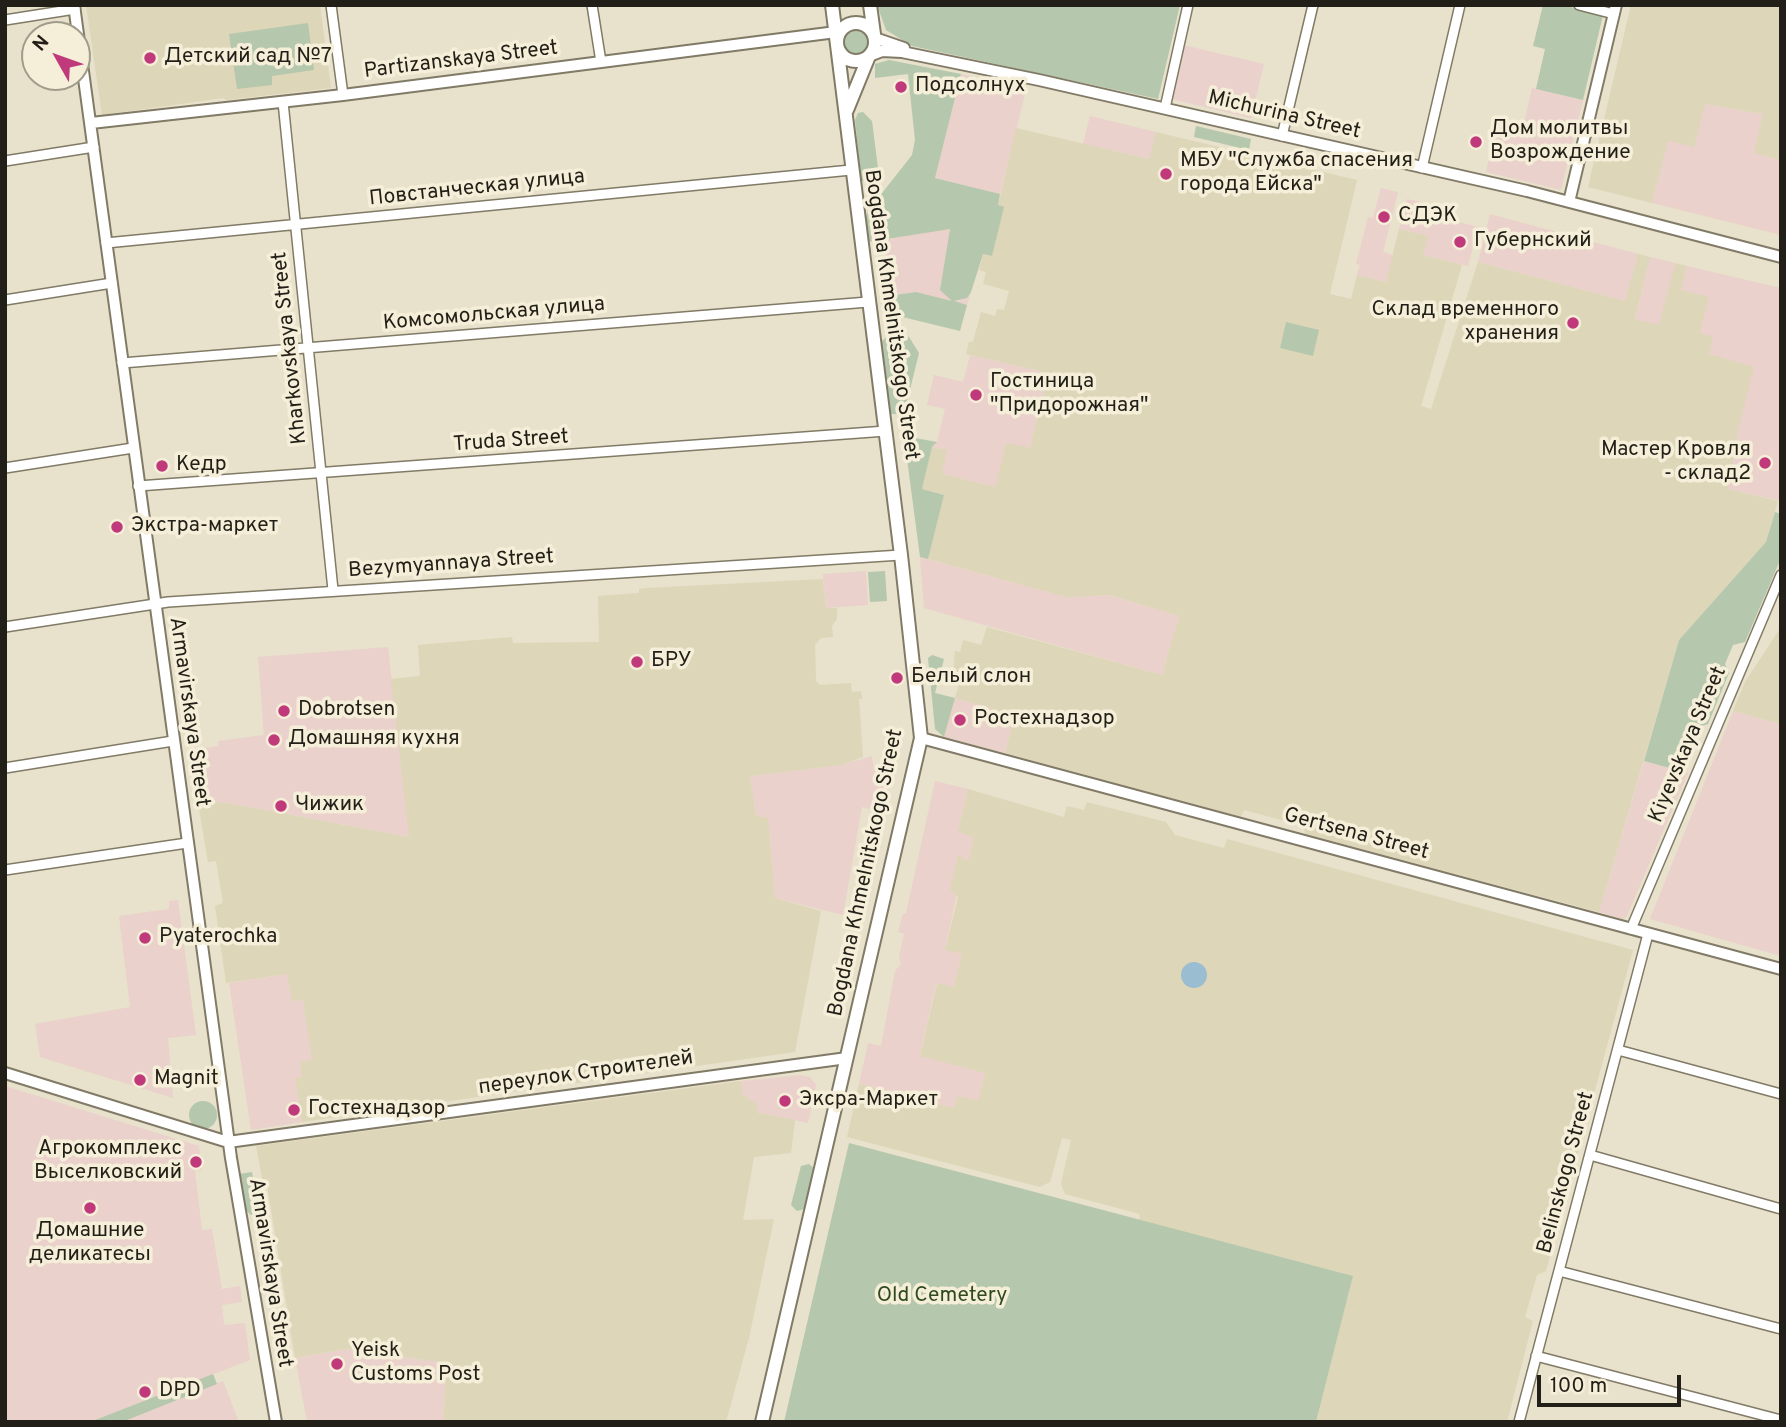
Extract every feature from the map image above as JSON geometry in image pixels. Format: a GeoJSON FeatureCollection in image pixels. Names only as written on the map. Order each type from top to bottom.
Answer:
{"type":"FeatureCollection","features":[{"type":"Feature","properties":{"kind":"main road","name":"Bogdana Khmelnitskogo Street"},"geometry":{"type":"LineString","coordinates":[[762,1422],[920,738],[901,555],[832,5]]}},
{"type":"Feature","properties":{"kind":"main road"},"geometry":{"type":"LineString","coordinates":[[870,5],[875,38],[869,56],[859,61],[851,60],[841,54],[836,38],[853,23],[868,27],[875,38]]}},
{"type":"Feature","properties":{"kind":"main road","name":"Bogdana Khmelnitskogo Street"},"geometry":{"type":"LineString","coordinates":[[845,117],[857,80],[869,56]]}},
{"type":"Feature","properties":{"kind":"street"},"geometry":{"type":"LineString","coordinates":[[331,5],[343,95]]}},
{"type":"Feature","properties":{"kind":"street"},"geometry":{"type":"LineString","coordinates":[[592,5],[600,62]]}},
{"type":"Feature","properties":{"kind":"street"},"geometry":{"type":"LineString","coordinates":[[1165,108],[1188,5]]}},
{"type":"Feature","properties":{"kind":"street"},"geometry":{"type":"LineString","coordinates":[[1282,136],[1313,5]]}},
{"type":"Feature","properties":{"kind":"street"},"geometry":{"type":"LineString","coordinates":[[1422,168],[1460,5]]}},
{"type":"Feature","properties":{"kind":"street"},"geometry":{"type":"LineString","coordinates":[[1569,202],[1615,10],[1579,5]]}},
{"type":"Feature","properties":{"kind":"street"},"geometry":{"type":"LineString","coordinates":[[5,20],[74,7]]}},
{"type":"Feature","properties":{"kind":"street","name":"Armavirskaya Street"},"geometry":{"type":"LineString","coordinates":[[74,7],[228,1142],[276,1422]]}},
{"type":"Feature","properties":{"kind":"street","name":"Partizanskaya Street"},"geometry":{"type":"LineString","coordinates":[[91,123],[343,95],[600,62],[836,38]]}},
{"type":"Feature","properties":{"kind":"street","name":"Michurina Street"},"geometry":{"type":"LineString","coordinates":[[875,38],[940,59]]}},
{"type":"Feature","properties":{"kind":"street","name":"Michurina Street"},"geometry":{"type":"LineString","coordinates":[[869,56],[889,51],[940,59],[1165,108],[1569,202],[1781,257]]}},
{"type":"Feature","properties":{"kind":"street","name":"Kharkovskaya Street"},"geometry":{"type":"LineString","coordinates":[[283,102],[333,590]]}},
{"type":"Feature","properties":{"kind":"street"},"geometry":{"type":"LineString","coordinates":[[5,161],[94,147]]}},
{"type":"Feature","properties":{"kind":"street","name":"Повстанческая улица"},"geometry":{"type":"LineString","coordinates":[[106,243],[851,170]]}},
{"type":"Feature","properties":{"kind":"street"},"geometry":{"type":"LineString","coordinates":[[5,300],[112,283]]}},
{"type":"Feature","properties":{"kind":"street","name":"Комсомольская улица"},"geometry":{"type":"LineString","coordinates":[[122,363],[868,302]]}},
{"type":"Feature","properties":{"kind":"street","name":"Truda Street"},"geometry":{"type":"LineString","coordinates":[[138,486],[886,431]]}},
{"type":"Feature","properties":{"kind":"street"},"geometry":{"type":"LineString","coordinates":[[5,468],[134,448]]}},
{"type":"Feature","properties":{"kind":"street","name":"Bezymyannaya Street"},"geometry":{"type":"LineString","coordinates":[[5,627],[154,604],[333,590],[901,555]]}},
{"type":"Feature","properties":{"kind":"street","name":"Kiyevskaya Street"},"geometry":{"type":"LineString","coordinates":[[1631,929],[1781,575]]}},
{"type":"Feature","properties":{"kind":"street","name":"Gertsena Street"},"geometry":{"type":"LineString","coordinates":[[920,738],[1781,969]]}},
{"type":"Feature","properties":{"kind":"street"},"geometry":{"type":"LineString","coordinates":[[5,768],[173,740]]}},
{"type":"Feature","properties":{"kind":"street"},"geometry":{"type":"LineString","coordinates":[[5,870],[187,843]]}},
{"type":"Feature","properties":{"kind":"street","name":"Belinskogo Street"},"geometry":{"type":"LineString","coordinates":[[1519,1422],[1648,934]]}},
{"type":"Feature","properties":{"kind":"street"},"geometry":{"type":"LineString","coordinates":[[1618,1050],[1781,1094]]}},
{"type":"Feature","properties":{"kind":"street","name":"переулок Строителей"},"geometry":{"type":"LineString","coordinates":[[5,1073],[228,1142],[847,1058]]}},
{"type":"Feature","properties":{"kind":"street"},"geometry":{"type":"LineString","coordinates":[[1590,1154],[1781,1209]]}},
{"type":"Feature","properties":{"kind":"street"},"geometry":{"type":"LineString","coordinates":[[1559,1271],[1781,1329]]}},
{"type":"Feature","properties":{"kind":"street"},"geometry":{"type":"LineString","coordinates":[[1536,1356],[1781,1420]]}},
{"type":"Feature","properties":{"kind":"shaded area"},"geometry":{"type":"Polygon","coordinates":[[[86,5],[320,5],[331,88],[226,100],[223,98],[102,115],[91,39],[91,21],[88,21],[86,5]]]}},
{"type":"Feature","properties":{"kind":"shaded area"},"geometry":{"type":"Polygon","coordinates":[[[1631,5],[1781,5],[1781,160],[1754,153],[1763,114],[1705,104],[1694,147],[1668,141],[1652,203],[1588,187],[1631,5]]]}},
{"type":"Feature","properties":{"kind":"shaded area"},"geometry":{"type":"Polygon","coordinates":[[[1183,45],[1264,64],[1251,118],[1171,99],[1183,45]]]}},
{"type":"Feature","properties":{"kind":"shaded area"},"geometry":{"type":"Polygon","coordinates":[[[961,74],[1026,90],[1000,194],[935,178],[961,74]]]}},
{"type":"Feature","properties":{"kind":"shaded area"},"geometry":{"type":"Polygon","coordinates":[[[1532,88],[1583,100],[1561,190],[1486,172],[1498,121],[1523,127],[1532,88]]]}},
{"type":"Feature","properties":{"kind":"shaded area"},"geometry":{"type":"Polygon","coordinates":[[[1705,104],[1764,114],[1754,153],[1781,160],[1781,235],[1652,203],[1668,140],[1705,104]]]}},
{"type":"Feature","properties":{"kind":"shaded area"},"geometry":{"type":"Polygon","coordinates":[[[1090,116],[1156,132],[1150,159],[1083,144],[1090,116]]]}},
{"type":"Feature","properties":{"kind":"shaded area"},"geometry":{"type":"Polygon","coordinates":[[[1016,128],[1149,159],[1156,132],[1357,180],[1330,294],[1351,299],[1357,275],[1386,282],[1399,229],[1428,236],[1423,255],[1462,265],[1421,406],[1431,409],[1478,262],[1625,301],[1638,254],[1650,257],[1635,319],[1659,325],[1675,263],[1687,266],[1681,290],[1709,297],[1700,333],[1713,337],[1709,354],[1754,367],[1738,429],[1728,489],[1778,501],[1766,542],[1679,640],[1599,912],[1305,834],[1304,826],[1244,810],[1241,817],[1005,753],[1014,719],[990,712],[991,708],[955,698],[961,677],[953,675],[955,651],[960,652],[963,640],[981,645],[987,627],[1162,675],[1179,616],[1110,595],[1066,597],[928,559],[944,495],[922,489],[932,447],[947,450],[942,474],[995,487],[1006,443],[1030,448],[1048,373],[966,354],[969,342],[973,342],[981,312],[995,316],[997,309],[1004,310],[1009,291],[983,284],[986,272],[979,270],[983,254],[992,256],[1003,207],[998,205],[1016,128]]]}},
{"type":"Feature","properties":{"kind":"shaded area"},"geometry":{"type":"Polygon","coordinates":[[[1381,188],[1398,192],[1383,252],[1393,255],[1386,282],[1357,275],[1360,265],[1356,264],[1368,217],[1373,218],[1381,188]]]}},
{"type":"Feature","properties":{"kind":"shaded area"},"geometry":{"type":"Polygon","coordinates":[[[1407,199],[1435,205],[1432,215],[1478,227],[1468,266],[1423,255],[1427,236],[1399,229],[1407,199]]]}},
{"type":"Feature","properties":{"kind":"shaded area"},"geometry":{"type":"Polygon","coordinates":[[[1490,214],[1638,254],[1625,301],[1478,262],[1490,214]]]}},
{"type":"Feature","properties":{"kind":"shaded area"},"geometry":{"type":"Polygon","coordinates":[[[950,228],[947,261],[940,286],[957,301],[967,298],[971,292],[967,305],[916,292],[881,297],[880,292],[890,290],[884,240],[950,228]]]}},
{"type":"Feature","properties":{"kind":"shaded area"},"geometry":{"type":"Polygon","coordinates":[[[1650,257],[1675,263],[1660,326],[1635,320],[1650,257]]]}},
{"type":"Feature","properties":{"kind":"shaded area"},"geometry":{"type":"Polygon","coordinates":[[[1687,266],[1781,288],[1781,501],[1727,489],[1738,429],[1681,290],[1687,266]]]}},
{"type":"Feature","properties":{"kind":"shaded area"},"geometry":{"type":"Polygon","coordinates":[[[970,355],[1048,373],[1030,449],[996,487],[941,474],[946,450],[932,447],[937,442],[945,409],[927,405],[934,375],[963,382],[970,355]]]}},
{"type":"Feature","properties":{"kind":"shaded area"},"geometry":{"type":"Polygon","coordinates":[[[920,557],[1066,597],[1110,595],[1179,616],[1162,675],[924,608],[920,557]]]}},
{"type":"Feature","properties":{"kind":"shaded area"},"geometry":{"type":"Polygon","coordinates":[[[866,571],[868,605],[826,608],[823,574],[866,571]]]}},
{"type":"Feature","properties":{"kind":"shaded area"},"geometry":{"type":"Polygon","coordinates":[[[823,579],[826,608],[837,608],[837,619],[832,626],[833,637],[821,638],[815,645],[816,681],[820,685],[851,683],[852,692],[861,691],[862,699],[859,699],[863,757],[842,765],[750,776],[756,815],[768,818],[775,898],[821,911],[795,1052],[302,1122],[295,1078],[302,1077],[300,1062],[312,1060],[303,1000],[292,1001],[287,974],[226,983],[215,906],[223,903],[216,861],[208,862],[198,802],[227,803],[409,837],[391,679],[420,676],[418,645],[512,637],[513,643],[599,642],[598,596],[639,593],[639,589],[647,588],[823,579]]]}},
{"type":"Feature","properties":{"kind":"shaded area"},"geometry":{"type":"Polygon","coordinates":[[[1781,627],[1781,724],[1733,711],[1745,682],[1781,627]]]}},
{"type":"Feature","properties":{"kind":"shaded area"},"geometry":{"type":"Polygon","coordinates":[[[388,647],[410,837],[227,803],[198,802],[191,750],[218,746],[218,741],[264,735],[258,657],[388,647]]]}},
{"type":"Feature","properties":{"kind":"shaded area"},"geometry":{"type":"Polygon","coordinates":[[[955,698],[992,708],[991,712],[1014,719],[1005,753],[944,737],[955,698]]]}},
{"type":"Feature","properties":{"kind":"shaded area"},"geometry":{"type":"Polygon","coordinates":[[[1733,711],[1781,724],[1781,956],[1650,919],[1733,711]]]}},
{"type":"Feature","properties":{"kind":"shaded area"},"geometry":{"type":"Polygon","coordinates":[[[872,756],[874,771],[893,772],[883,812],[862,807],[843,915],[775,898],[768,818],[756,815],[750,776],[842,765],[872,756]]]}},
{"type":"Feature","properties":{"kind":"shaded area"},"geometry":{"type":"Polygon","coordinates":[[[1644,761],[1688,773],[1627,916],[1623,919],[1599,912],[1644,761]]]}},
{"type":"Feature","properties":{"kind":"shaded area"},"geometry":{"type":"Polygon","coordinates":[[[935,781],[968,789],[958,832],[975,836],[968,862],[964,861],[945,949],[962,954],[954,987],[936,984],[920,1055],[985,1073],[978,1101],[954,1108],[859,1084],[868,1043],[881,1046],[895,971],[901,964],[899,957],[904,934],[898,932],[903,914],[906,913],[935,781]]]}},
{"type":"Feature","properties":{"kind":"shaded area"},"geometry":{"type":"Polygon","coordinates":[[[968,789],[1064,817],[1067,806],[1084,810],[1087,802],[1166,822],[1175,835],[1224,848],[1227,839],[1633,950],[1546,1271],[1537,1275],[1525,1317],[1533,1321],[1507,1422],[1316,1422],[1353,1276],[1139,1220],[1140,1214],[1065,1194],[1061,1184],[1071,1140],[1062,1138],[1050,1182],[1040,1187],[847,1137],[859,1084],[954,1108],[958,1096],[978,1101],[985,1073],[920,1056],[937,983],[954,987],[962,954],[945,950],[958,897],[950,889],[958,855],[968,861],[974,837],[958,832],[968,789]]]}},
{"type":"Feature","properties":{"kind":"shaded area"},"geometry":{"type":"Polygon","coordinates":[[[178,900],[196,1035],[168,1038],[173,1098],[40,1057],[35,1024],[130,1007],[119,916],[169,909],[169,901],[178,900]]]}},
{"type":"Feature","properties":{"kind":"shaded area"},"geometry":{"type":"Polygon","coordinates":[[[288,974],[292,1001],[303,1000],[313,1060],[302,1078],[295,1079],[302,1122],[251,1130],[229,983],[288,974]]]}},
{"type":"Feature","properties":{"kind":"shaded area","name":"Эксра-Маркет"},"geometry":{"type":"Polygon","coordinates":[[[801,1075],[810,1077],[816,1085],[808,1123],[756,1112],[757,1105],[743,1095],[741,1081],[801,1075]]]}},
{"type":"Feature","properties":{"kind":"shaded area"},"geometry":{"type":"Polygon","coordinates":[[[741,1081],[743,1095],[758,1105],[756,1112],[795,1120],[791,1153],[754,1157],[743,1220],[774,1219],[749,1338],[726,1422],[443,1422],[447,1363],[346,1349],[295,1358],[267,1185],[263,1183],[256,1146],[741,1081]]]}},
{"type":"Feature","properties":{"kind":"shaded area"},"geometry":{"type":"Polygon","coordinates":[[[5,1086],[199,1146],[202,1170],[195,1171],[202,1230],[212,1229],[222,1289],[240,1286],[242,1302],[222,1305],[224,1325],[245,1323],[250,1360],[90,1422],[5,1422],[5,1086]]]}},
{"type":"Feature","properties":{"kind":"shaded area"},"geometry":{"type":"Polygon","coordinates":[[[346,1349],[447,1363],[443,1422],[307,1422],[295,1358],[346,1349]]]}},
{"type":"Feature","properties":{"kind":"shaded area"},"geometry":{"type":"Polygon","coordinates":[[[223,1381],[239,1422],[122,1422],[172,1400],[223,1381]]]}},
{"type":"Feature","properties":{"kind":"green space"},"geometry":{"type":"Polygon","coordinates":[[[877,5],[1180,5],[1158,99],[912,46],[886,30],[877,5]]]}},
{"type":"Feature","properties":{"kind":"green space"},"geometry":{"type":"Polygon","coordinates":[[[1543,5],[1562,5],[1603,15],[1583,100],[1536,89],[1545,49],[1533,46],[1543,5]]]}},
{"type":"Feature","properties":{"kind":"green space"},"geometry":{"type":"Polygon","coordinates":[[[308,23],[314,70],[272,76],[272,85],[237,89],[229,34],[308,23]]]}},
{"type":"Feature","properties":{"kind":"green space"},"geometry":{"type":"Polygon","coordinates":[[[856,28],[865,32],[869,41],[865,50],[856,54],[847,50],[843,41],[847,32],[856,28]]]}},
{"type":"Feature","properties":{"kind":"green space"},"geometry":{"type":"Polygon","coordinates":[[[889,60],[961,74],[935,178],[1000,194],[998,205],[1004,207],[992,256],[983,254],[971,292],[967,298],[954,301],[967,305],[960,331],[882,312],[881,297],[916,292],[952,301],[940,290],[950,229],[868,242],[865,219],[868,211],[912,155],[915,140],[908,74],[875,78],[875,64],[889,60]]]}},
{"type":"Feature","properties":{"kind":"green space"},"geometry":{"type":"Polygon","coordinates":[[[863,112],[872,121],[878,168],[872,178],[865,182],[861,180],[855,120],[858,113],[863,112]]]}},
{"type":"Feature","properties":{"kind":"green space"},"geometry":{"type":"Polygon","coordinates":[[[1196,126],[1251,139],[1249,150],[1194,137],[1196,126]]]}},
{"type":"Feature","properties":{"kind":"green space"},"geometry":{"type":"Polygon","coordinates":[[[1286,322],[1319,330],[1313,356],[1280,348],[1286,322]]]}},
{"type":"Feature","properties":{"kind":"green space"},"geometry":{"type":"Polygon","coordinates":[[[895,331],[909,337],[919,353],[904,414],[887,414],[879,343],[895,331]]]}},
{"type":"Feature","properties":{"kind":"green space"},"geometry":{"type":"Polygon","coordinates":[[[904,436],[937,442],[932,447],[922,489],[944,495],[928,559],[920,557],[904,436]]]}},
{"type":"Feature","properties":{"kind":"green space"},"geometry":{"type":"Polygon","coordinates":[[[1775,512],[1781,514],[1781,558],[1745,642],[1733,645],[1725,664],[1729,673],[1708,724],[1692,729],[1677,770],[1644,761],[1679,640],[1766,542],[1775,512]]]}},
{"type":"Feature","properties":{"kind":"green space"},"geometry":{"type":"Polygon","coordinates":[[[885,571],[887,601],[870,602],[868,572],[885,571]]]}},
{"type":"Feature","properties":{"kind":"green space"},"geometry":{"type":"Polygon","coordinates":[[[932,655],[944,659],[935,693],[955,698],[944,737],[935,729],[928,658],[932,655]]]}},
{"type":"Feature","properties":{"kind":"green space"},"geometry":{"type":"Polygon","coordinates":[[[203,1101],[213,1105],[217,1115],[213,1125],[203,1129],[193,1125],[189,1115],[193,1105],[203,1101]]]}},
{"type":"Feature","properties":{"kind":"green space","name":"Old Cemetery"},"geometry":{"type":"Polygon","coordinates":[[[849,1143],[1353,1276],[1316,1422],[784,1422],[849,1143]]]}},
{"type":"Feature","properties":{"kind":"green space"},"geometry":{"type":"Polygon","coordinates":[[[809,1164],[815,1169],[804,1209],[797,1211],[791,1205],[801,1166],[809,1164]]]}},
{"type":"Feature","properties":{"kind":"green space"},"geometry":{"type":"Polygon","coordinates":[[[252,1172],[259,1213],[251,1215],[244,1208],[239,1174],[252,1172]]]}},
{"type":"Feature","properties":{"kind":"green space"},"geometry":{"type":"Polygon","coordinates":[[[213,1374],[217,1384],[122,1422],[90,1422],[213,1374]]]}},
{"type":"Feature","properties":{"kind":"water"},"geometry":{"type":"Polygon","coordinates":[[[1194,962],[1203,966],[1207,975],[1203,984],[1194,988],[1185,984],[1181,975],[1185,966],[1194,962]]]}},
{"type":"Feature","properties":{"kind":"place","name":"Детский сад №7"},"geometry":{"type":"Point","coordinates":[150,58]}},
{"type":"Feature","properties":{"kind":"place","name":"Подсолнух"},"geometry":{"type":"Point","coordinates":[901,87]}},
{"type":"Feature","properties":{"kind":"place","name":"Дом молитвы Возрождение"},"geometry":{"type":"Point","coordinates":[1476,142]}},
{"type":"Feature","properties":{"kind":"place","name":"МБУ \"Служба спасения города Ейска\""},"geometry":{"type":"Point","coordinates":[1166,174]}},
{"type":"Feature","properties":{"kind":"place","name":"СДЭК"},"geometry":{"type":"Point","coordinates":[1384,217]}},
{"type":"Feature","properties":{"kind":"place","name":"Губернский"},"geometry":{"type":"Point","coordinates":[1460,242]}},
{"type":"Feature","properties":{"kind":"place","name":"Склад временного хранения"},"geometry":{"type":"Point","coordinates":[1573,323]}},
{"type":"Feature","properties":{"kind":"place","name":"Гостиница \"Придорожная\""},"geometry":{"type":"Point","coordinates":[976,395]}},
{"type":"Feature","properties":{"kind":"place","name":"Мастер Кровля - склад2"},"geometry":{"type":"Point","coordinates":[1765,463]}},
{"type":"Feature","properties":{"kind":"place","name":"Кедр"},"geometry":{"type":"Point","coordinates":[162,466]}},
{"type":"Feature","properties":{"kind":"place","name":"Экстра-маркет"},"geometry":{"type":"Point","coordinates":[117,527]}},
{"type":"Feature","properties":{"kind":"place","name":"БРУ"},"geometry":{"type":"Point","coordinates":[637,662]}},
{"type":"Feature","properties":{"kind":"place","name":"Белый слон"},"geometry":{"type":"Point","coordinates":[897,678]}},
{"type":"Feature","properties":{"kind":"place","name":"Dobrotsen"},"geometry":{"type":"Point","coordinates":[284,711]}},
{"type":"Feature","properties":{"kind":"place","name":"Ростехнадзор"},"geometry":{"type":"Point","coordinates":[960,720]}},
{"type":"Feature","properties":{"kind":"place","name":"Домашняя кухня"},"geometry":{"type":"Point","coordinates":[274,740]}},
{"type":"Feature","properties":{"kind":"place","name":"Чижик"},"geometry":{"type":"Point","coordinates":[281,806]}},
{"type":"Feature","properties":{"kind":"place","name":"Pyaterochka"},"geometry":{"type":"Point","coordinates":[145,938]}},
{"type":"Feature","properties":{"kind":"place","name":"Magnit"},"geometry":{"type":"Point","coordinates":[140,1080]}},
{"type":"Feature","properties":{"kind":"place","name":"Эксра-Маркет"},"geometry":{"type":"Point","coordinates":[785,1101]}},
{"type":"Feature","properties":{"kind":"place","name":"Гостехнадзор"},"geometry":{"type":"Point","coordinates":[294,1110]}},
{"type":"Feature","properties":{"kind":"place","name":"Агрокомплекс Выселковский"},"geometry":{"type":"Point","coordinates":[196,1162]}},
{"type":"Feature","properties":{"kind":"place","name":"Домашние деликатесы"},"geometry":{"type":"Point","coordinates":[90,1208]}},
{"type":"Feature","properties":{"kind":"place","name":"Yeisk Customs Post"},"geometry":{"type":"Point","coordinates":[337,1364]}},
{"type":"Feature","properties":{"kind":"place","name":"DPD"},"geometry":{"type":"Point","coordinates":[145,1392]}}]}
